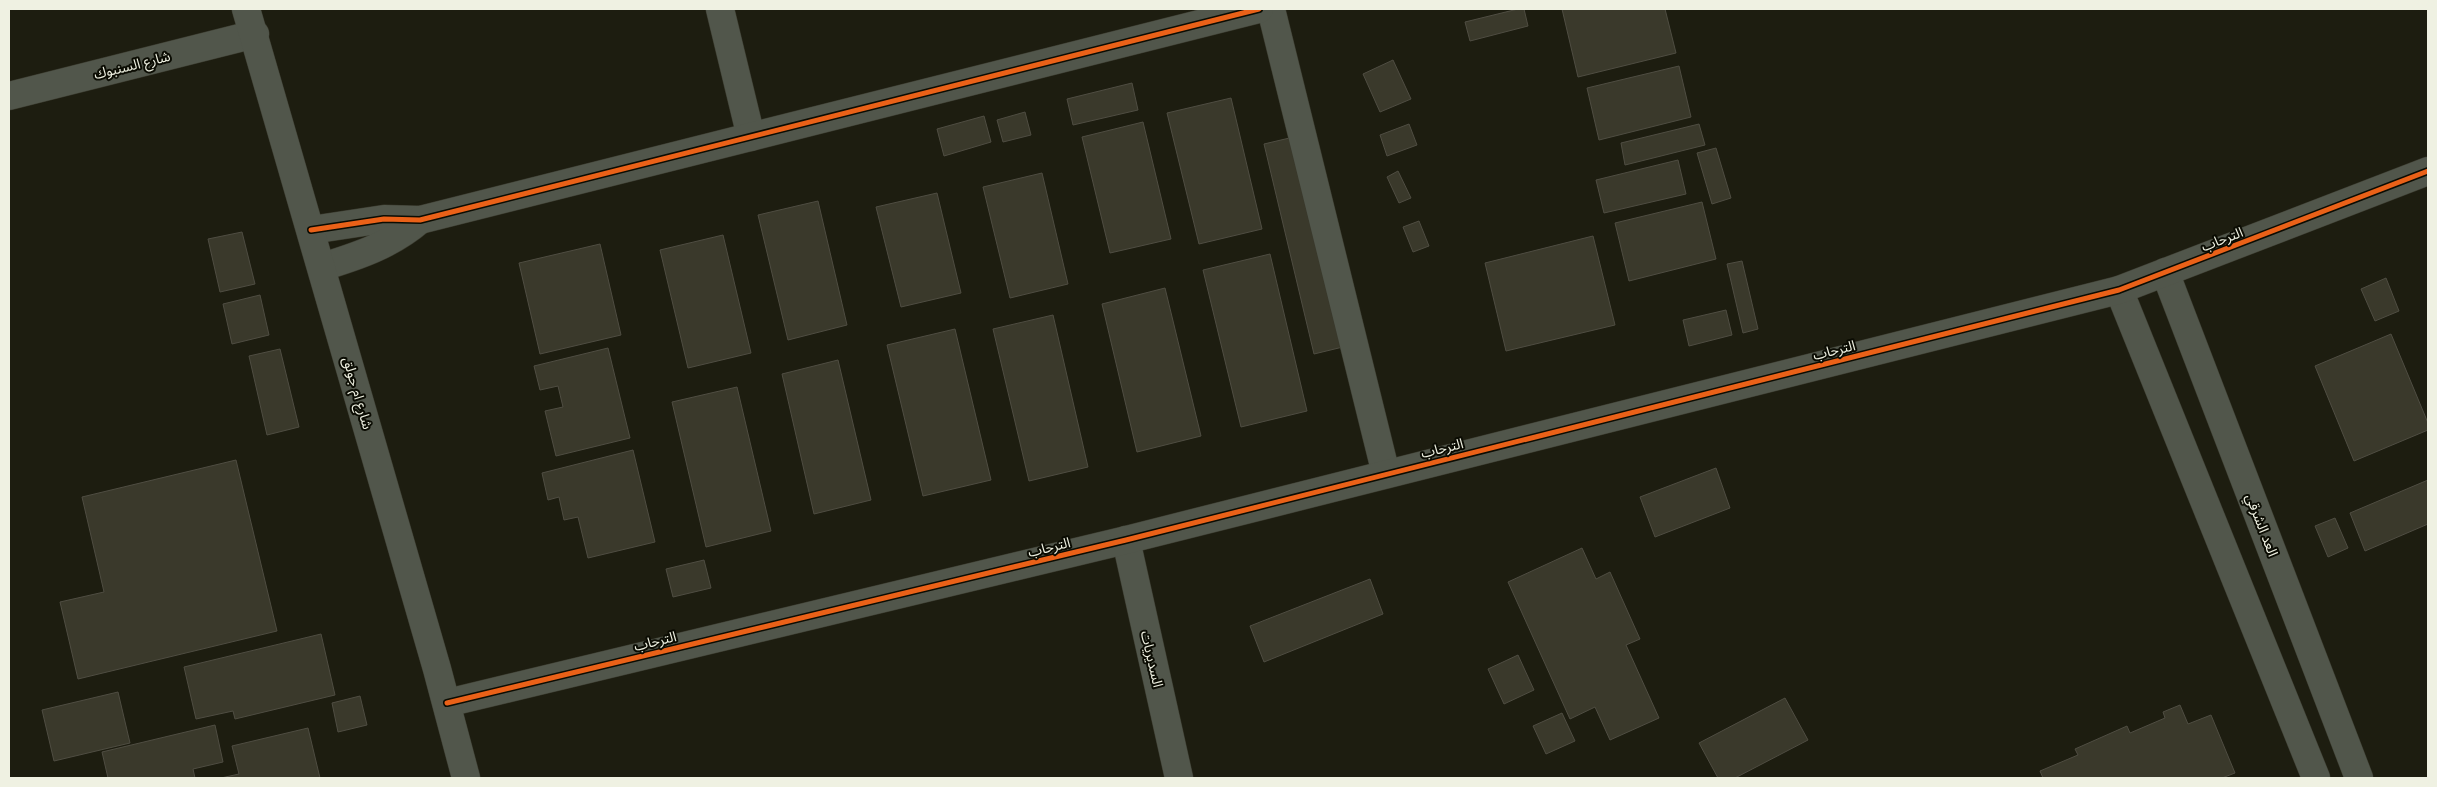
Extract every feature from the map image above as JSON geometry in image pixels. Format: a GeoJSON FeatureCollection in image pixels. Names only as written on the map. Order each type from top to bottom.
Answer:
{"type":"FeatureCollection","features":[{"type":"Feature","properties":{"kind":"street","name":"شارع ام جولق"},"geometry":{"type":"LineString","coordinates":[[246,9],[255,34],[447,703],[466,778]]}},
{"type":"Feature","properties":{"kind":"street"},"geometry":{"type":"LineString","coordinates":[[720,9],[751,137]]}},
{"type":"Feature","properties":{"kind":"street"},"geometry":{"type":"LineString","coordinates":[[311,230],[384,219],[420,220],[1259,9]]}},
{"type":"Feature","properties":{"kind":"street"},"geometry":{"type":"LineString","coordinates":[[1271,9],[1386,474]]}},
{"type":"Feature","properties":{"kind":"street","name":"شارع السنبوك"},"geometry":{"type":"LineString","coordinates":[[9,96],[255,34]]}},
{"type":"Feature","properties":{"kind":"street","name":"الترحاب"},"geometry":{"type":"LineString","coordinates":[[447,703],[1126,540],[2119,290],[2428,171]]}},
{"type":"Feature","properties":{"kind":"street"},"geometry":{"type":"LineString","coordinates":[[322,267],[364,255],[394,239],[420,220]]}},
{"type":"Feature","properties":{"kind":"street","name":"العد الشرقي"},"geometry":{"type":"LineString","coordinates":[[2166,272],[2359,778]]}},
{"type":"Feature","properties":{"kind":"street"},"geometry":{"type":"LineString","coordinates":[[2119,290],[2316,778]]}},
{"type":"Feature","properties":{"kind":"street","name":"السديريات"},"geometry":{"type":"LineString","coordinates":[[1126,540],[1179,778]]}},
{"type":"Feature","properties":{"kind":"building"},"geometry":{"type":"Polygon","coordinates":[[[1524,9],[1528,26],[1470,41],[1465,22],[1524,9]]]}},
{"type":"Feature","properties":{"kind":"building"},"geometry":{"type":"Polygon","coordinates":[[[1562,9],[1665,9],[1676,53],[1578,77],[1562,9]]]}},
{"type":"Feature","properties":{"kind":"building"},"geometry":{"type":"Polygon","coordinates":[[[1393,60],[1411,99],[1380,112],[1363,74],[1393,60]]]}},
{"type":"Feature","properties":{"kind":"building"},"geometry":{"type":"Polygon","coordinates":[[[1679,66],[1691,117],[1599,140],[1587,88],[1679,66]]]}},
{"type":"Feature","properties":{"kind":"building"},"geometry":{"type":"Polygon","coordinates":[[[1132,83],[1138,110],[1073,125],[1067,99],[1132,83]]]}},
{"type":"Feature","properties":{"kind":"building"},"geometry":{"type":"Polygon","coordinates":[[[1231,98],[1262,229],[1199,244],[1167,113],[1231,98]]]}},
{"type":"Feature","properties":{"kind":"building"},"geometry":{"type":"Polygon","coordinates":[[[1025,112],[1031,135],[1003,142],[997,120],[1025,112]]]}},
{"type":"Feature","properties":{"kind":"building"},"geometry":{"type":"Polygon","coordinates":[[[984,116],[991,142],[944,156],[937,129],[984,116]]]}},
{"type":"Feature","properties":{"kind":"building"},"geometry":{"type":"Polygon","coordinates":[[[1143,122],[1171,239],[1110,253],[1082,137],[1143,122]]]}},
{"type":"Feature","properties":{"kind":"building"},"geometry":{"type":"Polygon","coordinates":[[[1409,124],[1417,145],[1387,156],[1380,135],[1409,124]]]}},
{"type":"Feature","properties":{"kind":"building"},"geometry":{"type":"Polygon","coordinates":[[[1699,124],[1705,145],[1625,165],[1621,143],[1699,124]]]}},
{"type":"Feature","properties":{"kind":"building"},"geometry":{"type":"Polygon","coordinates":[[[1298,136],[1347,346],[1314,354],[1264,144],[1298,136]]]}},
{"type":"Feature","properties":{"kind":"building"},"geometry":{"type":"Polygon","coordinates":[[[1716,148],[1731,198],[1712,204],[1697,153],[1716,148]]]}},
{"type":"Feature","properties":{"kind":"building"},"geometry":{"type":"Polygon","coordinates":[[[1678,160],[1686,194],[1604,213],[1596,180],[1678,160]]]}},
{"type":"Feature","properties":{"kind":"building"},"geometry":{"type":"Polygon","coordinates":[[[1398,171],[1411,198],[1399,203],[1387,177],[1398,171]]]}},
{"type":"Feature","properties":{"kind":"building"},"geometry":{"type":"Polygon","coordinates":[[[1042,173],[1068,284],[1010,298],[983,187],[1042,173]]]}},
{"type":"Feature","properties":{"kind":"building"},"geometry":{"type":"Polygon","coordinates":[[[937,193],[961,293],[901,307],[876,207],[937,193]]]}},
{"type":"Feature","properties":{"kind":"building"},"geometry":{"type":"Polygon","coordinates":[[[818,201],[847,325],[788,340],[758,215],[818,201]]]}},
{"type":"Feature","properties":{"kind":"building"},"geometry":{"type":"Polygon","coordinates":[[[1702,202],[1716,259],[1629,281],[1615,223],[1702,202]]]}},
{"type":"Feature","properties":{"kind":"building"},"geometry":{"type":"Polygon","coordinates":[[[1419,221],[1429,246],[1413,252],[1403,227],[1419,221]]]}},
{"type":"Feature","properties":{"kind":"building"},"geometry":{"type":"Polygon","coordinates":[[[242,232],[255,284],[220,292],[208,239],[242,232]]]}},
{"type":"Feature","properties":{"kind":"building"},"geometry":{"type":"Polygon","coordinates":[[[723,235],[751,353],[688,368],[660,250],[723,235]]]}},
{"type":"Feature","properties":{"kind":"building"},"geometry":{"type":"Polygon","coordinates":[[[1593,236],[1615,325],[1506,351],[1485,263],[1593,236]]]}},
{"type":"Feature","properties":{"kind":"building"},"geometry":{"type":"Polygon","coordinates":[[[600,244],[621,335],[540,354],[519,263],[600,244]]]}},
{"type":"Feature","properties":{"kind":"building"},"geometry":{"type":"Polygon","coordinates":[[[1270,254],[1307,411],[1241,427],[1203,270],[1270,254]]]}},
{"type":"Feature","properties":{"kind":"building"},"geometry":{"type":"Polygon","coordinates":[[[1742,261],[1758,329],[1743,333],[1727,264],[1742,261]]]}},
{"type":"Feature","properties":{"kind":"building"},"geometry":{"type":"Polygon","coordinates":[[[2386,278],[2399,311],[2375,321],[2361,289],[2386,278]]]}},
{"type":"Feature","properties":{"kind":"building"},"geometry":{"type":"Polygon","coordinates":[[[1165,288],[1201,436],[1137,452],[1102,304],[1165,288]]]}},
{"type":"Feature","properties":{"kind":"building"},"geometry":{"type":"Polygon","coordinates":[[[260,295],[269,335],[232,344],[223,304],[260,295]]]}},
{"type":"Feature","properties":{"kind":"building"},"geometry":{"type":"Polygon","coordinates":[[[1726,310],[1732,335],[1689,346],[1683,320],[1726,310]]]}},
{"type":"Feature","properties":{"kind":"building"},"geometry":{"type":"Polygon","coordinates":[[[1053,315],[1088,467],[1029,481],[993,329],[1053,315]]]}},
{"type":"Feature","properties":{"kind":"building"},"geometry":{"type":"Polygon","coordinates":[[[955,329],[991,480],[923,496],[887,345],[955,329]]]}},
{"type":"Feature","properties":{"kind":"building"},"geometry":{"type":"Polygon","coordinates":[[[2391,334],[2428,423],[2428,430],[2354,461],[2315,366],[2391,334]]]}},
{"type":"Feature","properties":{"kind":"building"},"geometry":{"type":"Polygon","coordinates":[[[608,348],[630,438],[556,456],[545,411],[563,407],[558,386],[540,390],[534,366],[608,348]]]}},
{"type":"Feature","properties":{"kind":"building"},"geometry":{"type":"Polygon","coordinates":[[[280,349],[299,427],[267,435],[249,356],[280,349]]]}},
{"type":"Feature","properties":{"kind":"building"},"geometry":{"type":"Polygon","coordinates":[[[838,360],[871,500],[814,514],[782,374],[838,360]]]}},
{"type":"Feature","properties":{"kind":"building"},"geometry":{"type":"Polygon","coordinates":[[[737,387],[771,531],[706,547],[672,402],[737,387]]]}},
{"type":"Feature","properties":{"kind":"building"},"geometry":{"type":"Polygon","coordinates":[[[633,450],[655,542],[588,558],[578,517],[564,520],[559,497],[548,500],[542,473],[633,450]]]}},
{"type":"Feature","properties":{"kind":"building"},"geometry":{"type":"Polygon","coordinates":[[[236,460],[277,631],[78,679],[60,602],[104,592],[82,497],[236,460]]]}},
{"type":"Feature","properties":{"kind":"building"},"geometry":{"type":"Polygon","coordinates":[[[1716,468],[1730,508],[1655,537],[1640,497],[1716,468]]]}},
{"type":"Feature","properties":{"kind":"building"},"geometry":{"type":"Polygon","coordinates":[[[2428,480],[2428,524],[2365,551],[2350,513],[2428,480]]]}},
{"type":"Feature","properties":{"kind":"building"},"geometry":{"type":"Polygon","coordinates":[[[2335,518],[2348,548],[2328,557],[2315,526],[2335,518]]]}},
{"type":"Feature","properties":{"kind":"building"},"geometry":{"type":"Polygon","coordinates":[[[1582,548],[1596,579],[1610,572],[1640,639],[1626,645],[1659,718],[1610,740],[1595,707],[1570,719],[1508,582],[1582,548]]]}},
{"type":"Feature","properties":{"kind":"building"},"geometry":{"type":"Polygon","coordinates":[[[704,560],[711,588],[673,597],[666,569],[704,560]]]}},
{"type":"Feature","properties":{"kind":"building"},"geometry":{"type":"Polygon","coordinates":[[[1370,579],[1383,614],[1264,662],[1250,626],[1370,579]]]}},
{"type":"Feature","properties":{"kind":"building"},"geometry":{"type":"Polygon","coordinates":[[[321,634],[335,695],[235,719],[233,711],[196,719],[184,667],[321,634]]]}},
{"type":"Feature","properties":{"kind":"building"},"geometry":{"type":"Polygon","coordinates":[[[1518,655],[1534,690],[1504,704],[1488,669],[1518,655]]]}},
{"type":"Feature","properties":{"kind":"building"},"geometry":{"type":"Polygon","coordinates":[[[118,692],[130,743],[54,761],[42,710],[118,692]]]}},
{"type":"Feature","properties":{"kind":"building"},"geometry":{"type":"Polygon","coordinates":[[[360,696],[367,725],[338,732],[332,703],[360,696]]]}},
{"type":"Feature","properties":{"kind":"building"},"geometry":{"type":"Polygon","coordinates":[[[1785,698],[1808,740],[1735,778],[1718,778],[1699,743],[1785,698]]]}},
{"type":"Feature","properties":{"kind":"building"},"geometry":{"type":"Polygon","coordinates":[[[2180,705],[2188,724],[2211,715],[2235,773],[2222,778],[2043,778],[2040,771],[2078,755],[2075,749],[2127,726],[2130,733],[2165,718],[2163,712],[2180,705]]]}},
{"type":"Feature","properties":{"kind":"building"},"geometry":{"type":"Polygon","coordinates":[[[1562,713],[1575,741],[1546,754],[1533,726],[1562,713]]]}},
{"type":"Feature","properties":{"kind":"building"},"geometry":{"type":"Polygon","coordinates":[[[215,725],[223,762],[193,769],[195,778],[108,778],[102,752],[215,725]]]}},
{"type":"Feature","properties":{"kind":"building"},"geometry":{"type":"Polygon","coordinates":[[[308,728],[320,778],[221,778],[239,774],[232,746],[308,728]]]}},
{"type":"Feature","properties":{"kind":"cycle path"},"geometry":{"type":"LineString","coordinates":[[311,230],[384,219],[420,220],[1259,9]]}},
{"type":"Feature","properties":{"kind":"cycle path"},"geometry":{"type":"LineString","coordinates":[[447,703],[1126,540],[2119,290],[2428,171]]}}]}
